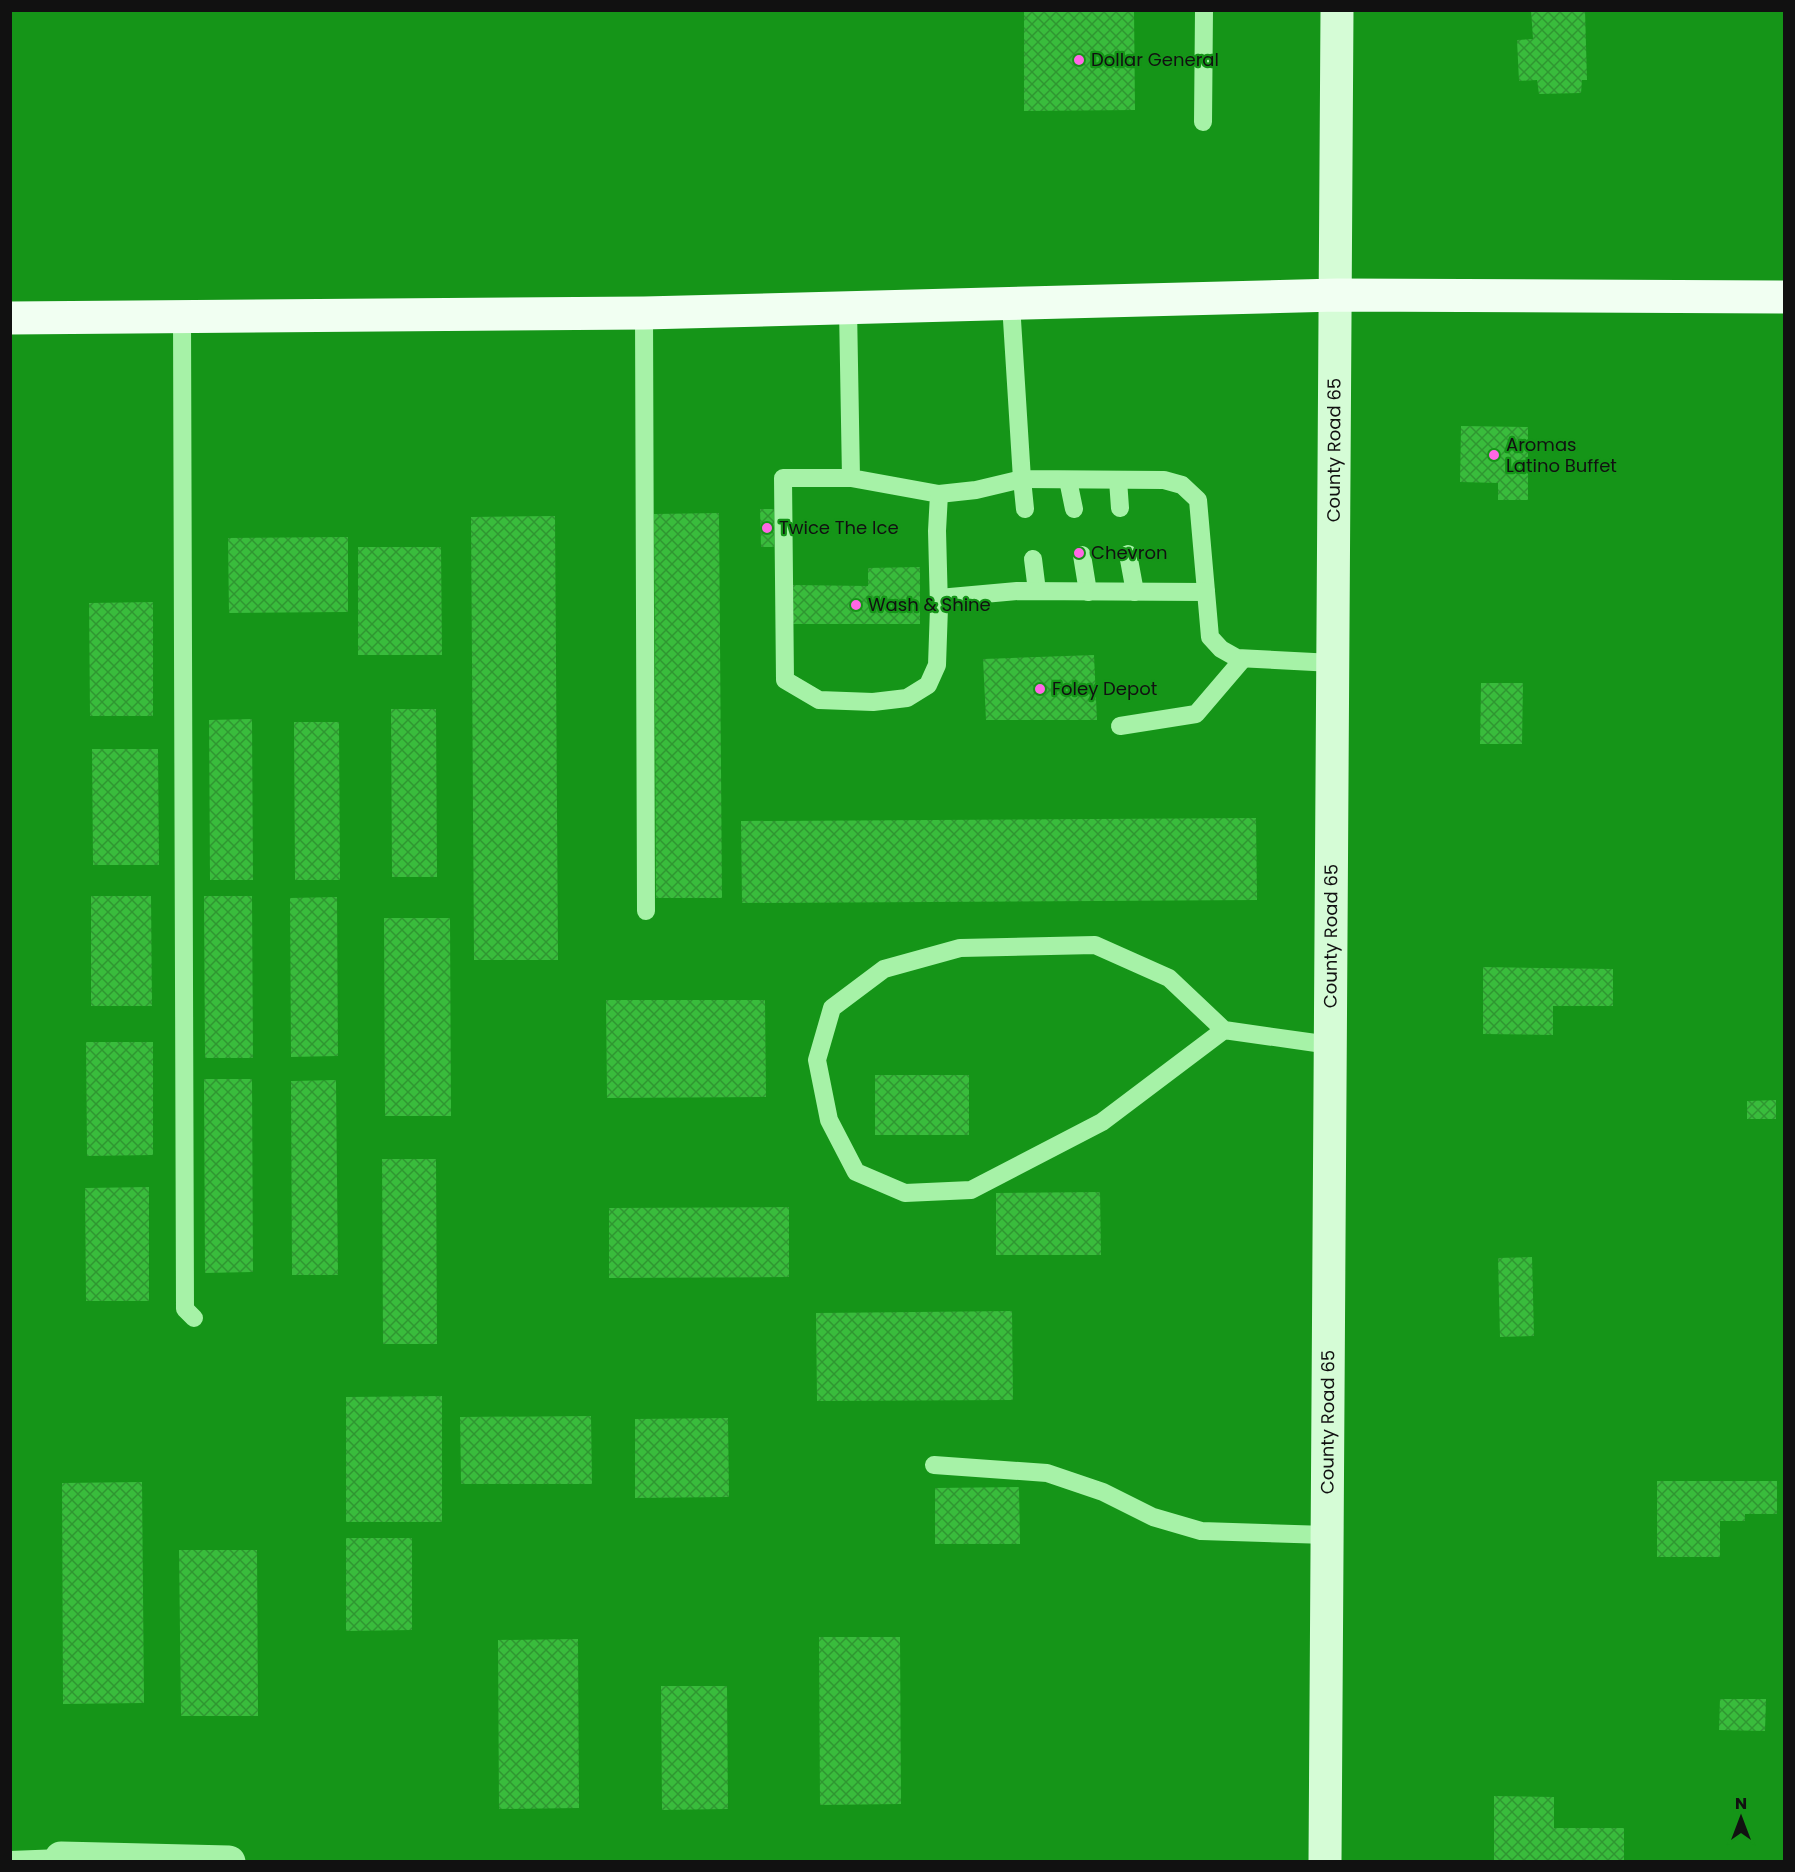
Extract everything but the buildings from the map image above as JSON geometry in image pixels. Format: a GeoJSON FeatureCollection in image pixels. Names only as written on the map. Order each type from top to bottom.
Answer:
{"type":"FeatureCollection","features":[{"type":"Feature","properties":{"kind":"main road"},"geometry":{"type":"LineString","coordinates":[[10,318],[644,313],[1337,295],[1785,297]]}},
{"type":"Feature","properties":{"kind":"street","name":"County Road 65"},"geometry":{"type":"LineString","coordinates":[[1325,1862],[1337,295],[1337,10]]}},
{"type":"Feature","properties":{"kind":"street"},"geometry":{"type":"LineString","coordinates":[[61,1858],[229,1862]]}},
{"type":"Feature","properties":{"kind":"lane"},"geometry":{"type":"LineString","coordinates":[[1203,122],[1204,10]]}},
{"type":"Feature","properties":{"kind":"lane"},"geometry":{"type":"LineString","coordinates":[[1011,304],[1025,509]]}},
{"type":"Feature","properties":{"kind":"lane"},"geometry":{"type":"LineString","coordinates":[[848,308],[851,478]]}},
{"type":"Feature","properties":{"kind":"lane"},"geometry":{"type":"LineString","coordinates":[[644,313],[646,911]]}},
{"type":"Feature","properties":{"kind":"lane"},"geometry":{"type":"LineString","coordinates":[[182,317],[185,1310],[194,1318]]}},
{"type":"Feature","properties":{"kind":"lane"},"geometry":{"type":"LineString","coordinates":[[939,494],[937,665],[928,685],[907,698],[873,702],[819,700],[785,680],[783,478],[851,478],[939,494],[976,490],[1022,479],[1164,480],[1182,485],[1198,500],[1210,637],[1221,649],[1238,658],[1333,663]]}},
{"type":"Feature","properties":{"kind":"lane"},"geometry":{"type":"LineString","coordinates":[[1068,480],[1074,509]]}},
{"type":"Feature","properties":{"kind":"lane"},"geometry":{"type":"LineString","coordinates":[[1118,480],[1120,508]]}},
{"type":"Feature","properties":{"kind":"lane"},"geometry":{"type":"LineString","coordinates":[[1128,554],[1135,592]]}},
{"type":"Feature","properties":{"kind":"lane"},"geometry":{"type":"LineString","coordinates":[[1082,555],[1088,592]]}},
{"type":"Feature","properties":{"kind":"lane"},"geometry":{"type":"LineString","coordinates":[[1034,559],[1036,591]]}},
{"type":"Feature","properties":{"kind":"lane"},"geometry":{"type":"LineString","coordinates":[[939,598],[1036,591],[1206,592]]}},
{"type":"Feature","properties":{"kind":"lane"},"geometry":{"type":"LineString","coordinates":[[1120,726],[1196,714],[1243,659]]}},
{"type":"Feature","properties":{"kind":"lane"},"geometry":{"type":"LineString","coordinates":[[1224,1030],[1102,1122],[971,1190],[905,1193],[856,1172],[828,1120],[817,1060],[832,1008],[884,969],[960,948],[1095,945],[1169,978],[1224,1030],[1330,1045]]}},
{"type":"Feature","properties":{"kind":"lane"},"geometry":{"type":"LineString","coordinates":[[934,1465],[1047,1473],[1103,1492],[1152,1517],[1201,1531],[1327,1535]]}},
{"type":"Feature","properties":{"kind":"lane"},"geometry":{"type":"LineString","coordinates":[[10,1860],[61,1858]]}},
{"type":"Feature","properties":{"kind":"place","name":"Dollar General"},"geometry":{"type":"Point","coordinates":[1079,60]}},
{"type":"Feature","properties":{"kind":"place","name":"Aromas Latino Buffet"},"geometry":{"type":"Point","coordinates":[1494,455]}},
{"type":"Feature","properties":{"kind":"place","name":"Twice The Ice"},"geometry":{"type":"Point","coordinates":[767,528]}},
{"type":"Feature","properties":{"kind":"place","name":"Chevron"},"geometry":{"type":"Point","coordinates":[1079,553]}},
{"type":"Feature","properties":{"kind":"place","name":"Wash & Shine"},"geometry":{"type":"Point","coordinates":[856,605]}},
{"type":"Feature","properties":{"kind":"place","name":"Foley Depot"},"geometry":{"type":"Point","coordinates":[1040,689]}}]}
